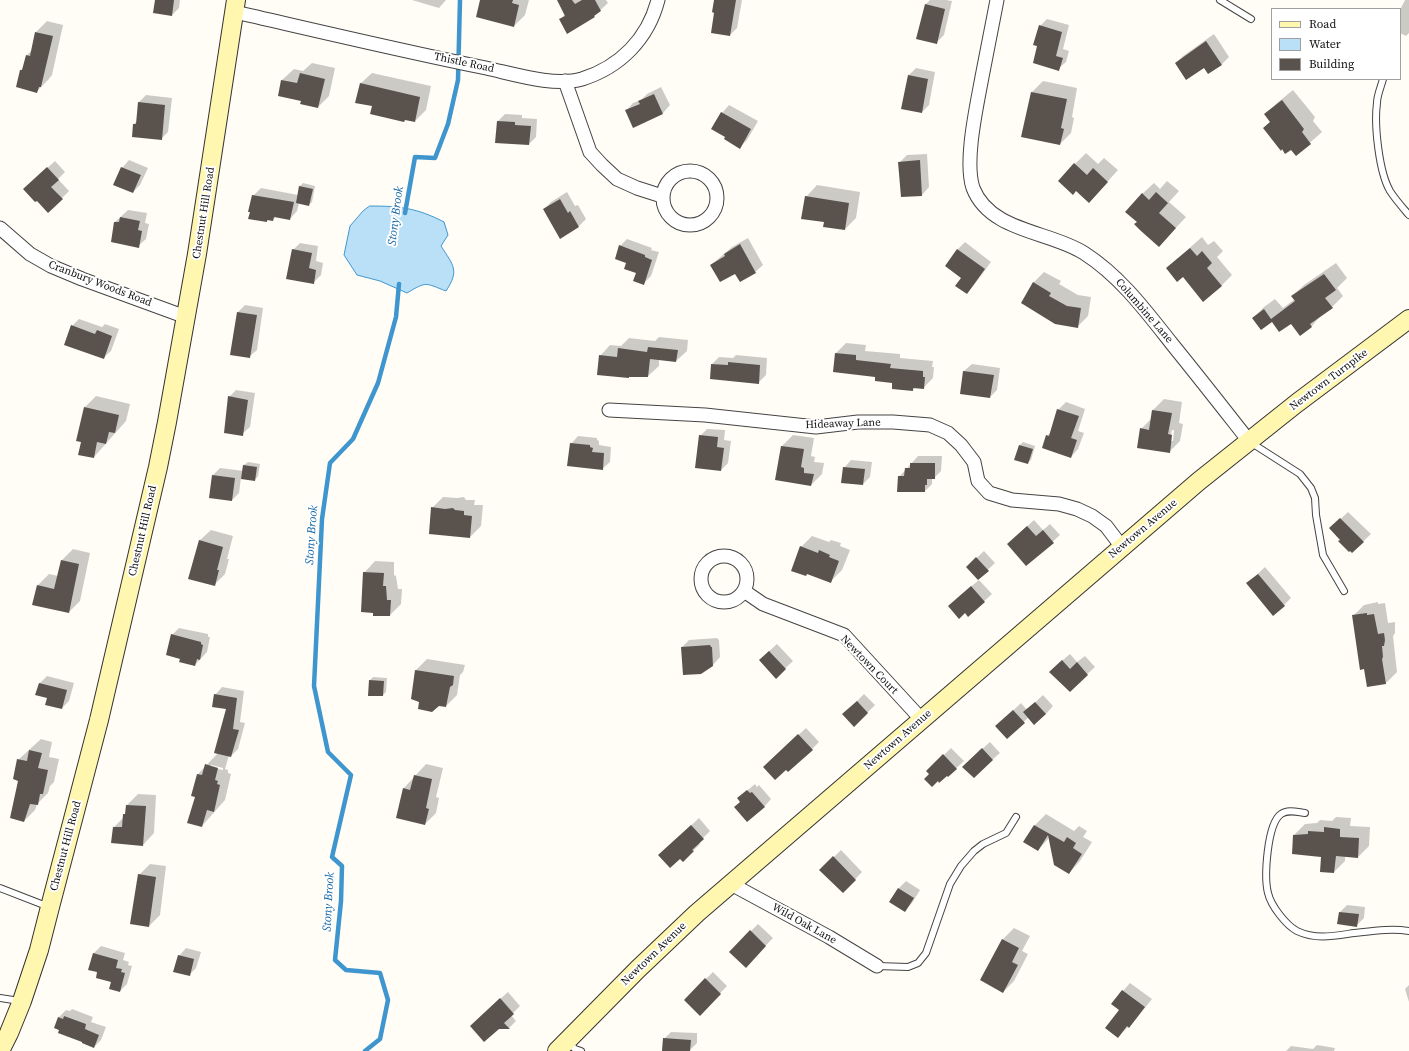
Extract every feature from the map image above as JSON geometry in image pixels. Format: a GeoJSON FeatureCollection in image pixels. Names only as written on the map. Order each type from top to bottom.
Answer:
{"type":"FeatureCollection","features":[{"type":"Feature","properties":{"kind":"street","name":"Thistle Road"},"geometry":{"type":"LineString","coordinates":[[236,6],[449,60],[534,78],[565,81],[581,79],[596,73],[618,61],[628,53],[637,44],[651,23],[658,0]]}},
{"type":"Feature","properties":{"kind":"street","name":"Columbine Lane"},"geometry":{"type":"LineString","coordinates":[[997,0],[978,102],[970,163],[972,182],[979,197],[989,210],[1005,221],[1020,228],[1070,245],[1084,252],[1106,269],[1140,303],[1249,441]]}},
{"type":"Feature","properties":{"kind":"street","name":"Chestnut Hill Road"},"geometry":{"type":"LineString","coordinates":[[0,1051],[22,1001],[50,907],[99,720],[148,509],[167,422],[186,317],[236,6]]}},
{"type":"Feature","properties":{"kind":"street"},"geometry":{"type":"LineString","coordinates":[[565,81],[590,152],[617,179],[662,196]]}},
{"type":"Feature","properties":{"kind":"street"},"geometry":{"type":"LineString","coordinates":[[696,170],[710,177],[718,191],[717,207],[708,220],[692,226],[677,222],[666,211],[662,196],[668,181],[680,171],[696,170]]}},
{"type":"Feature","properties":{"kind":"street","name":"Cranbury Woods Road"},"geometry":{"type":"LineString","coordinates":[[0,228],[30,254],[51,266],[82,279],[186,317]]}},
{"type":"Feature","properties":{"kind":"street","name":"Newtown Turnpike"},"geometry":{"type":"LineString","coordinates":[[1249,441],[1409,319]]}},
{"type":"Feature","properties":{"kind":"street","name":"Hideaway Lane"},"geometry":{"type":"LineString","coordinates":[[609,410],[705,415],[816,427],[858,422],[893,422],[930,425],[948,433],[961,445],[974,462],[978,481],[989,493],[1012,500],[1059,504],[1077,509],[1092,516],[1106,526],[1122,546]]}},
{"type":"Feature","properties":{"kind":"street","name":"Newtown Avenue"},"geometry":{"type":"LineString","coordinates":[[569,1048],[665,943],[731,884],[1122,546],[1249,441]]}},
{"type":"Feature","properties":{"kind":"street","name":"Newtown Court"},"geometry":{"type":"LineString","coordinates":[[744,590],[763,604],[844,635],[922,720]]}},
{"type":"Feature","properties":{"kind":"street","name":"Wild Oak Lane"},"geometry":{"type":"LineString","coordinates":[[731,884],[829,937],[877,966]]}},
{"type":"Feature","properties":{"kind":"lane"},"geometry":{"type":"LineString","coordinates":[[1220,0],[1251,19]]}},
{"type":"Feature","properties":{"kind":"lane"},"geometry":{"type":"LineString","coordinates":[[1383,80],[1377,102],[1376,131],[1379,152],[1384,176],[1390,190],[1409,215]]}},
{"type":"Feature","properties":{"kind":"lane"},"geometry":{"type":"LineString","coordinates":[[1249,441],[1300,474],[1311,488],[1316,503],[1316,515],[1323,555],[1344,591]]}},
{"type":"Feature","properties":{"kind":"lane"},"geometry":{"type":"LineString","coordinates":[[1305,812],[1291,811],[1282,813],[1273,825],[1266,871],[1268,894],[1278,913],[1296,930],[1318,937],[1333,937],[1354,933],[1399,929],[1409,931]]}},
{"type":"Feature","properties":{"kind":"lane"},"geometry":{"type":"LineString","coordinates":[[877,966],[908,967],[918,963],[926,953],[950,884],[962,866],[974,851],[984,844],[1006,834],[1016,817]]}},
{"type":"Feature","properties":{"kind":"lane"},"geometry":{"type":"LineString","coordinates":[[0,888],[50,907]]}},
{"type":"Feature","properties":{"kind":"lane"},"geometry":{"type":"LineString","coordinates":[[0,998],[22,1001]]}},
{"type":"Feature","properties":{"kind":"water"},"geometry":{"type":"Polygon","coordinates":[[[370,206],[408,209],[434,217],[444,222],[448,235],[441,246],[452,263],[454,273],[446,291],[426,284],[407,293],[380,281],[357,275],[344,255],[350,226],[363,211],[370,206]]]}},
{"type":"Feature","properties":{"kind":"building"},"geometry":{"type":"Polygon","coordinates":[[[155,0],[174,0],[172,16],[153,13],[155,0]]]}},
{"type":"Feature","properties":{"kind":"building"},"geometry":{"type":"Polygon","coordinates":[[[480,0],[513,0],[512,3],[519,5],[514,27],[476,17],[480,0]]]}},
{"type":"Feature","properties":{"kind":"building"},"geometry":{"type":"Polygon","coordinates":[[[557,0],[572,0],[575,4],[582,0],[595,0],[601,11],[594,16],[595,17],[567,34],[559,19],[565,16],[557,0]]]}},
{"type":"Feature","properties":{"kind":"building"},"geometry":{"type":"Polygon","coordinates":[[[714,0],[736,0],[730,36],[711,33],[714,0]]]}},
{"type":"Feature","properties":{"kind":"building"},"geometry":{"type":"Polygon","coordinates":[[[925,4],[945,9],[937,44],[916,39],[925,4]]]}},
{"type":"Feature","properties":{"kind":"building"},"geometry":{"type":"Polygon","coordinates":[[[1039,25],[1062,32],[1056,56],[1063,58],[1059,71],[1033,63],[1037,46],[1033,45],[1039,25]]]}},
{"type":"Feature","properties":{"kind":"building"},"geometry":{"type":"Polygon","coordinates":[[[35,32],[53,36],[41,87],[39,87],[37,93],[16,87],[20,70],[22,70],[26,55],[30,56],[35,32]]]}},
{"type":"Feature","properties":{"kind":"building"},"geometry":{"type":"Polygon","coordinates":[[[1206,41],[1222,65],[1208,74],[1204,68],[1186,80],[1175,63],[1206,41]]]}},
{"type":"Feature","properties":{"kind":"building"},"geometry":{"type":"Polygon","coordinates":[[[300,73],[325,79],[318,108],[300,104],[301,101],[278,96],[281,80],[297,83],[300,73]]]}},
{"type":"Feature","properties":{"kind":"building"},"geometry":{"type":"Polygon","coordinates":[[[908,75],[928,79],[922,113],[901,109],[908,75]]]}},
{"type":"Feature","properties":{"kind":"building"},"geometry":{"type":"Polygon","coordinates":[[[360,83],[420,97],[415,122],[405,120],[404,122],[370,114],[372,106],[355,103],[360,83]]]}},
{"type":"Feature","properties":{"kind":"building"},"geometry":{"type":"Polygon","coordinates":[[[1031,92],[1067,99],[1061,128],[1064,129],[1060,145],[1021,137],[1031,92]]]}},
{"type":"Feature","properties":{"kind":"building"},"geometry":{"type":"Polygon","coordinates":[[[654,94],[663,114],[633,128],[625,110],[640,104],[638,101],[654,94]]]}},
{"type":"Feature","properties":{"kind":"building"},"geometry":{"type":"Polygon","coordinates":[[[1282,100],[1304,129],[1302,132],[1311,144],[1296,156],[1291,150],[1285,154],[1282,149],[1281,151],[1263,128],[1270,122],[1264,114],[1282,100]]]}},
{"type":"Feature","properties":{"kind":"building"},"geometry":{"type":"Polygon","coordinates":[[[138,102],[165,105],[162,140],[132,137],[133,124],[136,124],[138,102]]]}},
{"type":"Feature","properties":{"kind":"building"},"geometry":{"type":"Polygon","coordinates":[[[721,112],[751,129],[740,149],[724,139],[725,137],[711,129],[721,112]]]}},
{"type":"Feature","properties":{"kind":"building"},"geometry":{"type":"Polygon","coordinates":[[[497,121],[515,122],[515,125],[531,126],[529,145],[495,143],[497,121]]]}},
{"type":"Feature","properties":{"kind":"building"},"geometry":{"type":"Polygon","coordinates":[[[920,160],[922,196],[901,197],[898,162],[920,160]]]}},
{"type":"Feature","properties":{"kind":"building"},"geometry":{"type":"Polygon","coordinates":[[[1074,163],[1087,175],[1093,168],[1108,182],[1089,203],[1076,191],[1073,195],[1058,181],[1074,163]]]}},
{"type":"Feature","properties":{"kind":"building"},"geometry":{"type":"Polygon","coordinates":[[[47,167],[59,180],[51,187],[63,199],[48,213],[23,189],[47,167]]]}},
{"type":"Feature","properties":{"kind":"building"},"geometry":{"type":"Polygon","coordinates":[[[121,167],[141,175],[133,193],[113,185],[121,167]]]}},
{"type":"Feature","properties":{"kind":"building"},"geometry":{"type":"Polygon","coordinates":[[[299,186],[313,189],[309,206],[296,203],[299,186]]]}},
{"type":"Feature","properties":{"kind":"building"},"geometry":{"type":"Polygon","coordinates":[[[1156,192],[1168,203],[1159,213],[1176,228],[1159,247],[1134,224],[1137,222],[1125,212],[1142,193],[1149,200],[1156,192]]]}},
{"type":"Feature","properties":{"kind":"building"},"geometry":{"type":"Polygon","coordinates":[[[252,195],[294,202],[290,220],[274,217],[273,221],[267,220],[267,222],[248,219],[252,195]]]}},
{"type":"Feature","properties":{"kind":"building"},"geometry":{"type":"Polygon","coordinates":[[[805,196],[849,203],[845,230],[823,227],[824,222],[801,219],[805,196]]]}},
{"type":"Feature","properties":{"kind":"building"},"geometry":{"type":"Polygon","coordinates":[[[560,199],[568,213],[570,211],[579,227],[560,239],[543,209],[560,199]]]}},
{"type":"Feature","properties":{"kind":"building"},"geometry":{"type":"Polygon","coordinates":[[[120,217],[140,221],[138,230],[142,231],[139,248],[111,242],[114,222],[119,222],[120,217]]]}},
{"type":"Feature","properties":{"kind":"building"},"geometry":{"type":"Polygon","coordinates":[[[740,244],[756,273],[740,282],[735,274],[720,282],[710,265],[725,256],[724,254],[740,244]]]}},
{"type":"Feature","properties":{"kind":"building"},"geometry":{"type":"Polygon","coordinates":[[[619,245],[645,255],[645,257],[652,260],[644,285],[633,281],[636,273],[624,269],[626,263],[615,259],[619,245]]]}},
{"type":"Feature","properties":{"kind":"building"},"geometry":{"type":"Polygon","coordinates":[[[1190,248],[1197,256],[1202,251],[1212,263],[1207,268],[1222,286],[1203,302],[1183,277],[1177,282],[1166,268],[1190,248]]]}},
{"type":"Feature","properties":{"kind":"building"},"geometry":{"type":"Polygon","coordinates":[[[292,249],[312,253],[309,268],[316,270],[314,284],[286,279],[292,249]]]}},
{"type":"Feature","properties":{"kind":"building"},"geometry":{"type":"Polygon","coordinates":[[[957,249],[985,269],[967,294],[955,286],[961,278],[945,266],[957,249]]]}},
{"type":"Feature","properties":{"kind":"building"},"geometry":{"type":"Polygon","coordinates":[[[1324,274],[1336,290],[1325,298],[1333,308],[1310,324],[1312,327],[1300,336],[1291,324],[1279,332],[1272,322],[1261,330],[1252,318],[1264,309],[1271,319],[1295,301],[1291,296],[1324,274]]]}},
{"type":"Feature","properties":{"kind":"building"},"geometry":{"type":"Polygon","coordinates":[[[1033,282],[1051,293],[1049,296],[1067,306],[1081,308],[1078,328],[1055,324],[1021,303],[1033,282]]]}},
{"type":"Feature","properties":{"kind":"building"},"geometry":{"type":"Polygon","coordinates":[[[237,312],[257,315],[250,358],[230,355],[237,312]]]}},
{"type":"Feature","properties":{"kind":"building"},"geometry":{"type":"Polygon","coordinates":[[[71,325],[95,334],[97,330],[112,336],[104,359],[64,345],[71,325]]]}},
{"type":"Feature","properties":{"kind":"building"},"geometry":{"type":"Polygon","coordinates":[[[648,347],[678,350],[676,362],[650,359],[648,377],[629,378],[597,375],[599,355],[617,357],[618,348],[647,352],[648,347]]]}},
{"type":"Feature","properties":{"kind":"building"},"geometry":{"type":"Polygon","coordinates":[[[835,353],[856,355],[856,360],[891,364],[890,368],[923,371],[923,377],[925,377],[924,389],[913,388],[913,391],[892,389],[892,383],[875,381],[875,377],[833,372],[835,353]]]}},
{"type":"Feature","properties":{"kind":"building"},"geometry":{"type":"Polygon","coordinates":[[[728,362],[760,365],[759,384],[710,379],[711,364],[728,365],[728,362]]]}},
{"type":"Feature","properties":{"kind":"building"},"geometry":{"type":"Polygon","coordinates":[[[963,371],[994,375],[990,398],[960,394],[963,371]]]}},
{"type":"Feature","properties":{"kind":"building"},"geometry":{"type":"Polygon","coordinates":[[[228,396],[248,400],[243,436],[224,433],[228,396]]]}},
{"type":"Feature","properties":{"kind":"building"},"geometry":{"type":"Polygon","coordinates":[[[84,407],[119,415],[115,433],[109,432],[106,444],[97,442],[94,458],[78,455],[81,442],[76,441],[84,407]]]}},
{"type":"Feature","properties":{"kind":"building"},"geometry":{"type":"Polygon","coordinates":[[[1057,409],[1079,416],[1071,438],[1077,440],[1071,458],[1042,448],[1046,435],[1049,436],[1057,409]]]}},
{"type":"Feature","properties":{"kind":"building"},"geometry":{"type":"Polygon","coordinates":[[[1152,410],[1172,413],[1168,434],[1172,435],[1170,453],[1137,448],[1140,428],[1149,430],[1152,410]]]}},
{"type":"Feature","properties":{"kind":"building"},"geometry":{"type":"Polygon","coordinates":[[[699,435],[718,437],[717,447],[724,448],[721,471],[695,468],[699,435]]]}},
{"type":"Feature","properties":{"kind":"building"},"geometry":{"type":"Polygon","coordinates":[[[570,443],[590,445],[590,447],[593,448],[592,452],[604,453],[603,470],[567,466],[570,443]]]}},
{"type":"Feature","properties":{"kind":"building"},"geometry":{"type":"Polygon","coordinates":[[[1019,445],[1033,449],[1028,464],[1014,460],[1019,445]]]}},
{"type":"Feature","properties":{"kind":"building"},"geometry":{"type":"Polygon","coordinates":[[[781,446],[804,449],[801,467],[804,468],[804,473],[814,474],[811,486],[775,480],[781,446]]]}},
{"type":"Feature","properties":{"kind":"building"},"geometry":{"type":"Polygon","coordinates":[[[910,463],[935,463],[935,479],[927,479],[925,492],[897,492],[898,476],[904,476],[905,468],[910,468],[910,463]]]}},
{"type":"Feature","properties":{"kind":"building"},"geometry":{"type":"Polygon","coordinates":[[[243,465],[257,467],[255,481],[241,479],[243,465]]]}},
{"type":"Feature","properties":{"kind":"building"},"geometry":{"type":"Polygon","coordinates":[[[843,467],[865,469],[863,485],[841,483],[843,467]]]}},
{"type":"Feature","properties":{"kind":"building"},"geometry":{"type":"Polygon","coordinates":[[[212,475],[235,478],[232,501],[209,498],[212,475]]]}},
{"type":"Feature","properties":{"kind":"building"},"geometry":{"type":"Polygon","coordinates":[[[431,507],[445,509],[453,508],[455,510],[464,511],[464,515],[472,516],[470,538],[429,534],[431,507]]]}},
{"type":"Feature","properties":{"kind":"building"},"geometry":{"type":"Polygon","coordinates":[[[1340,518],[1364,542],[1352,553],[1338,541],[1340,540],[1329,528],[1340,518]]]}},
{"type":"Feature","properties":{"kind":"building"},"geometry":{"type":"Polygon","coordinates":[[[1027,526],[1036,536],[1043,530],[1054,543],[1026,566],[1007,544],[1027,526]]]}},
{"type":"Feature","properties":{"kind":"building"},"geometry":{"type":"Polygon","coordinates":[[[199,540],[223,547],[217,570],[219,570],[215,586],[188,579],[199,540]]]}},
{"type":"Feature","properties":{"kind":"building"},"geometry":{"type":"Polygon","coordinates":[[[800,546],[818,553],[819,550],[830,555],[829,557],[839,561],[831,583],[807,574],[806,576],[791,571],[800,546]]]}},
{"type":"Feature","properties":{"kind":"building"},"geometry":{"type":"Polygon","coordinates":[[[976,557],[989,571],[978,580],[966,567],[976,557]]]}},
{"type":"Feature","properties":{"kind":"building"},"geometry":{"type":"Polygon","coordinates":[[[61,560],[79,564],[69,613],[32,605],[37,585],[54,589],[61,560]]]}},
{"type":"Feature","properties":{"kind":"building"},"geometry":{"type":"Polygon","coordinates":[[[363,572],[384,573],[383,586],[386,586],[387,600],[391,600],[390,616],[373,616],[373,613],[361,612],[363,572]]]}},
{"type":"Feature","properties":{"kind":"building"},"geometry":{"type":"Polygon","coordinates":[[[1258,574],[1285,606],[1273,616],[1246,583],[1258,574]]]}},
{"type":"Feature","properties":{"kind":"building"},"geometry":{"type":"Polygon","coordinates":[[[971,586],[985,602],[968,617],[965,613],[959,619],[948,606],[971,586]]]}},
{"type":"Feature","properties":{"kind":"building"},"geometry":{"type":"Polygon","coordinates":[[[1367,613],[1367,615],[1374,614],[1378,634],[1384,633],[1385,640],[1384,646],[1382,646],[1382,659],[1386,684],[1367,687],[1364,669],[1360,670],[1352,615],[1367,613]]]}},
{"type":"Feature","properties":{"kind":"building"},"geometry":{"type":"Polygon","coordinates":[[[171,634],[201,642],[203,645],[200,660],[197,659],[195,666],[179,662],[180,659],[166,655],[171,634]]]}},
{"type":"Feature","properties":{"kind":"building"},"geometry":{"type":"Polygon","coordinates":[[[710,645],[712,647],[713,666],[701,674],[683,675],[681,647],[710,645]]]}},
{"type":"Feature","properties":{"kind":"building"},"geometry":{"type":"Polygon","coordinates":[[[769,651],[786,669],[776,679],[759,660],[769,651]]]}},
{"type":"Feature","properties":{"kind":"building"},"geometry":{"type":"Polygon","coordinates":[[[1062,660],[1070,669],[1077,662],[1088,675],[1070,692],[1049,672],[1062,660]]]}},
{"type":"Feature","properties":{"kind":"building"},"geometry":{"type":"Polygon","coordinates":[[[415,670],[454,676],[453,685],[450,687],[446,707],[439,706],[432,712],[418,709],[419,702],[411,699],[415,670]]]}},
{"type":"Feature","properties":{"kind":"building"},"geometry":{"type":"Polygon","coordinates":[[[369,680],[384,681],[383,696],[368,696],[369,680]]]}},
{"type":"Feature","properties":{"kind":"building"},"geometry":{"type":"Polygon","coordinates":[[[39,683],[67,690],[62,709],[45,705],[47,698],[35,695],[39,683]]]}},
{"type":"Feature","properties":{"kind":"building"},"geometry":{"type":"Polygon","coordinates":[[[214,694],[237,698],[233,729],[239,730],[231,757],[214,753],[226,709],[212,707],[214,694]]]}},
{"type":"Feature","properties":{"kind":"building"},"geometry":{"type":"Polygon","coordinates":[[[857,701],[868,713],[854,727],[842,714],[857,701]]]}},
{"type":"Feature","properties":{"kind":"building"},"geometry":{"type":"Polygon","coordinates":[[[1035,702],[1046,714],[1034,725],[1023,712],[1035,702]]]}},
{"type":"Feature","properties":{"kind":"building"},"geometry":{"type":"Polygon","coordinates":[[[1013,710],[1025,723],[1007,739],[995,726],[1013,710]]]}},
{"type":"Feature","properties":{"kind":"building"},"geometry":{"type":"Polygon","coordinates":[[[798,734],[813,750],[788,772],[786,770],[775,780],[763,767],[798,734]]]}},
{"type":"Feature","properties":{"kind":"building"},"geometry":{"type":"Polygon","coordinates":[[[982,748],[993,760],[974,778],[962,767],[982,748]]]}},
{"type":"Feature","properties":{"kind":"building"},"geometry":{"type":"Polygon","coordinates":[[[29,750],[42,753],[38,768],[48,770],[43,794],[40,794],[38,805],[30,804],[24,822],[10,818],[18,781],[13,779],[17,759],[27,761],[29,750]]]}},
{"type":"Feature","properties":{"kind":"building"},"geometry":{"type":"Polygon","coordinates":[[[943,754],[957,769],[939,783],[938,781],[932,787],[924,779],[929,774],[926,771],[943,754]]]}},
{"type":"Feature","properties":{"kind":"building"},"geometry":{"type":"Polygon","coordinates":[[[205,764],[218,768],[215,780],[218,781],[217,784],[220,785],[214,812],[207,810],[202,827],[187,823],[195,797],[191,796],[197,774],[202,775],[205,764]]]}},
{"type":"Feature","properties":{"kind":"building"},"geometry":{"type":"Polygon","coordinates":[[[414,775],[432,779],[426,808],[429,809],[425,825],[396,818],[403,788],[410,790],[414,775]]]}},
{"type":"Feature","properties":{"kind":"building"},"geometry":{"type":"Polygon","coordinates":[[[747,790],[750,793],[752,792],[765,807],[747,822],[734,807],[740,802],[737,798],[747,790]]]}},
{"type":"Feature","properties":{"kind":"building"},"geometry":{"type":"Polygon","coordinates":[[[126,805],[146,806],[143,846],[111,843],[113,827],[122,827],[123,814],[125,814],[126,805]]]}},
{"type":"Feature","properties":{"kind":"building"},"geometry":{"type":"Polygon","coordinates":[[[691,825],[704,839],[692,850],[694,851],[683,862],[680,859],[670,868],[658,855],[691,825]]]}},
{"type":"Feature","properties":{"kind":"building"},"geometry":{"type":"Polygon","coordinates":[[[1034,825],[1064,842],[1067,837],[1076,843],[1073,848],[1082,854],[1069,874],[1054,865],[1048,835],[1038,851],[1023,842],[1034,825]]]}},
{"type":"Feature","properties":{"kind":"building"},"geometry":{"type":"Polygon","coordinates":[[[1324,827],[1340,829],[1340,837],[1359,838],[1358,858],[1336,856],[1334,873],[1320,872],[1321,857],[1292,854],[1293,835],[1308,834],[1308,831],[1324,832],[1324,827]]]}},
{"type":"Feature","properties":{"kind":"building"},"geometry":{"type":"Polygon","coordinates":[[[833,856],[856,880],[843,893],[819,870],[833,856]]]}},
{"type":"Feature","properties":{"kind":"building"},"geometry":{"type":"Polygon","coordinates":[[[138,874],[156,877],[149,927],[130,924],[138,874]]]}},
{"type":"Feature","properties":{"kind":"building"},"geometry":{"type":"Polygon","coordinates":[[[898,888],[914,898],[905,912],[889,902],[898,888]]]}},
{"type":"Feature","properties":{"kind":"building"},"geometry":{"type":"Polygon","coordinates":[[[1339,912],[1359,914],[1357,927],[1337,924],[1339,912]]]}},
{"type":"Feature","properties":{"kind":"building"},"geometry":{"type":"Polygon","coordinates":[[[750,930],[766,946],[746,968],[729,952],[750,930]]]}},
{"type":"Feature","properties":{"kind":"building"},"geometry":{"type":"Polygon","coordinates":[[[1002,939],[1019,948],[1012,962],[1018,965],[1003,993],[980,980],[1002,939]]]}},
{"type":"Feature","properties":{"kind":"building"},"geometry":{"type":"Polygon","coordinates":[[[93,953],[118,960],[116,968],[122,969],[121,972],[125,973],[120,992],[109,989],[111,982],[96,978],[97,972],[88,970],[93,953]]]}},
{"type":"Feature","properties":{"kind":"building"},"geometry":{"type":"Polygon","coordinates":[[[178,955],[194,959],[190,976],[173,972],[178,955]]]}},
{"type":"Feature","properties":{"kind":"building"},"geometry":{"type":"Polygon","coordinates":[[[705,978],[721,994],[700,1016],[684,1000],[705,978]]]}},
{"type":"Feature","properties":{"kind":"building"},"geometry":{"type":"Polygon","coordinates":[[[1122,990],[1145,1007],[1129,1028],[1127,1026],[1118,1038],[1105,1028],[1119,1010],[1111,1004],[1122,990]]]}},
{"type":"Feature","properties":{"kind":"building"},"geometry":{"type":"Polygon","coordinates":[[[500,998],[514,1014],[504,1023],[510,1029],[499,1029],[484,1042],[470,1026],[500,998]]]}},
{"type":"Feature","properties":{"kind":"building"},"geometry":{"type":"Polygon","coordinates":[[[64,1016],[86,1024],[85,1029],[99,1035],[94,1048],[58,1033],[59,1030],[54,1028],[58,1017],[63,1019],[64,1016]]]}},
{"type":"Feature","properties":{"kind":"building"},"geometry":{"type":"Polygon","coordinates":[[[663,1038],[691,1040],[690,1051],[662,1051],[663,1038]]]}},
{"type":"Feature","properties":{"kind":"waterway","name":"Stony Brook"},"geometry":{"type":"LineString","coordinates":[[405,213],[415,157],[435,158],[448,124],[458,80],[460,0]]}},
{"type":"Feature","properties":{"kind":"waterway","name":"Stony Brook"},"geometry":{"type":"LineString","coordinates":[[365,1051],[380,1039],[388,1000],[380,973],[346,970],[335,960],[341,901],[342,866],[332,857],[351,775],[328,752],[314,686],[322,519],[330,463],[353,439],[378,383],[396,317],[399,284]]}}]}
